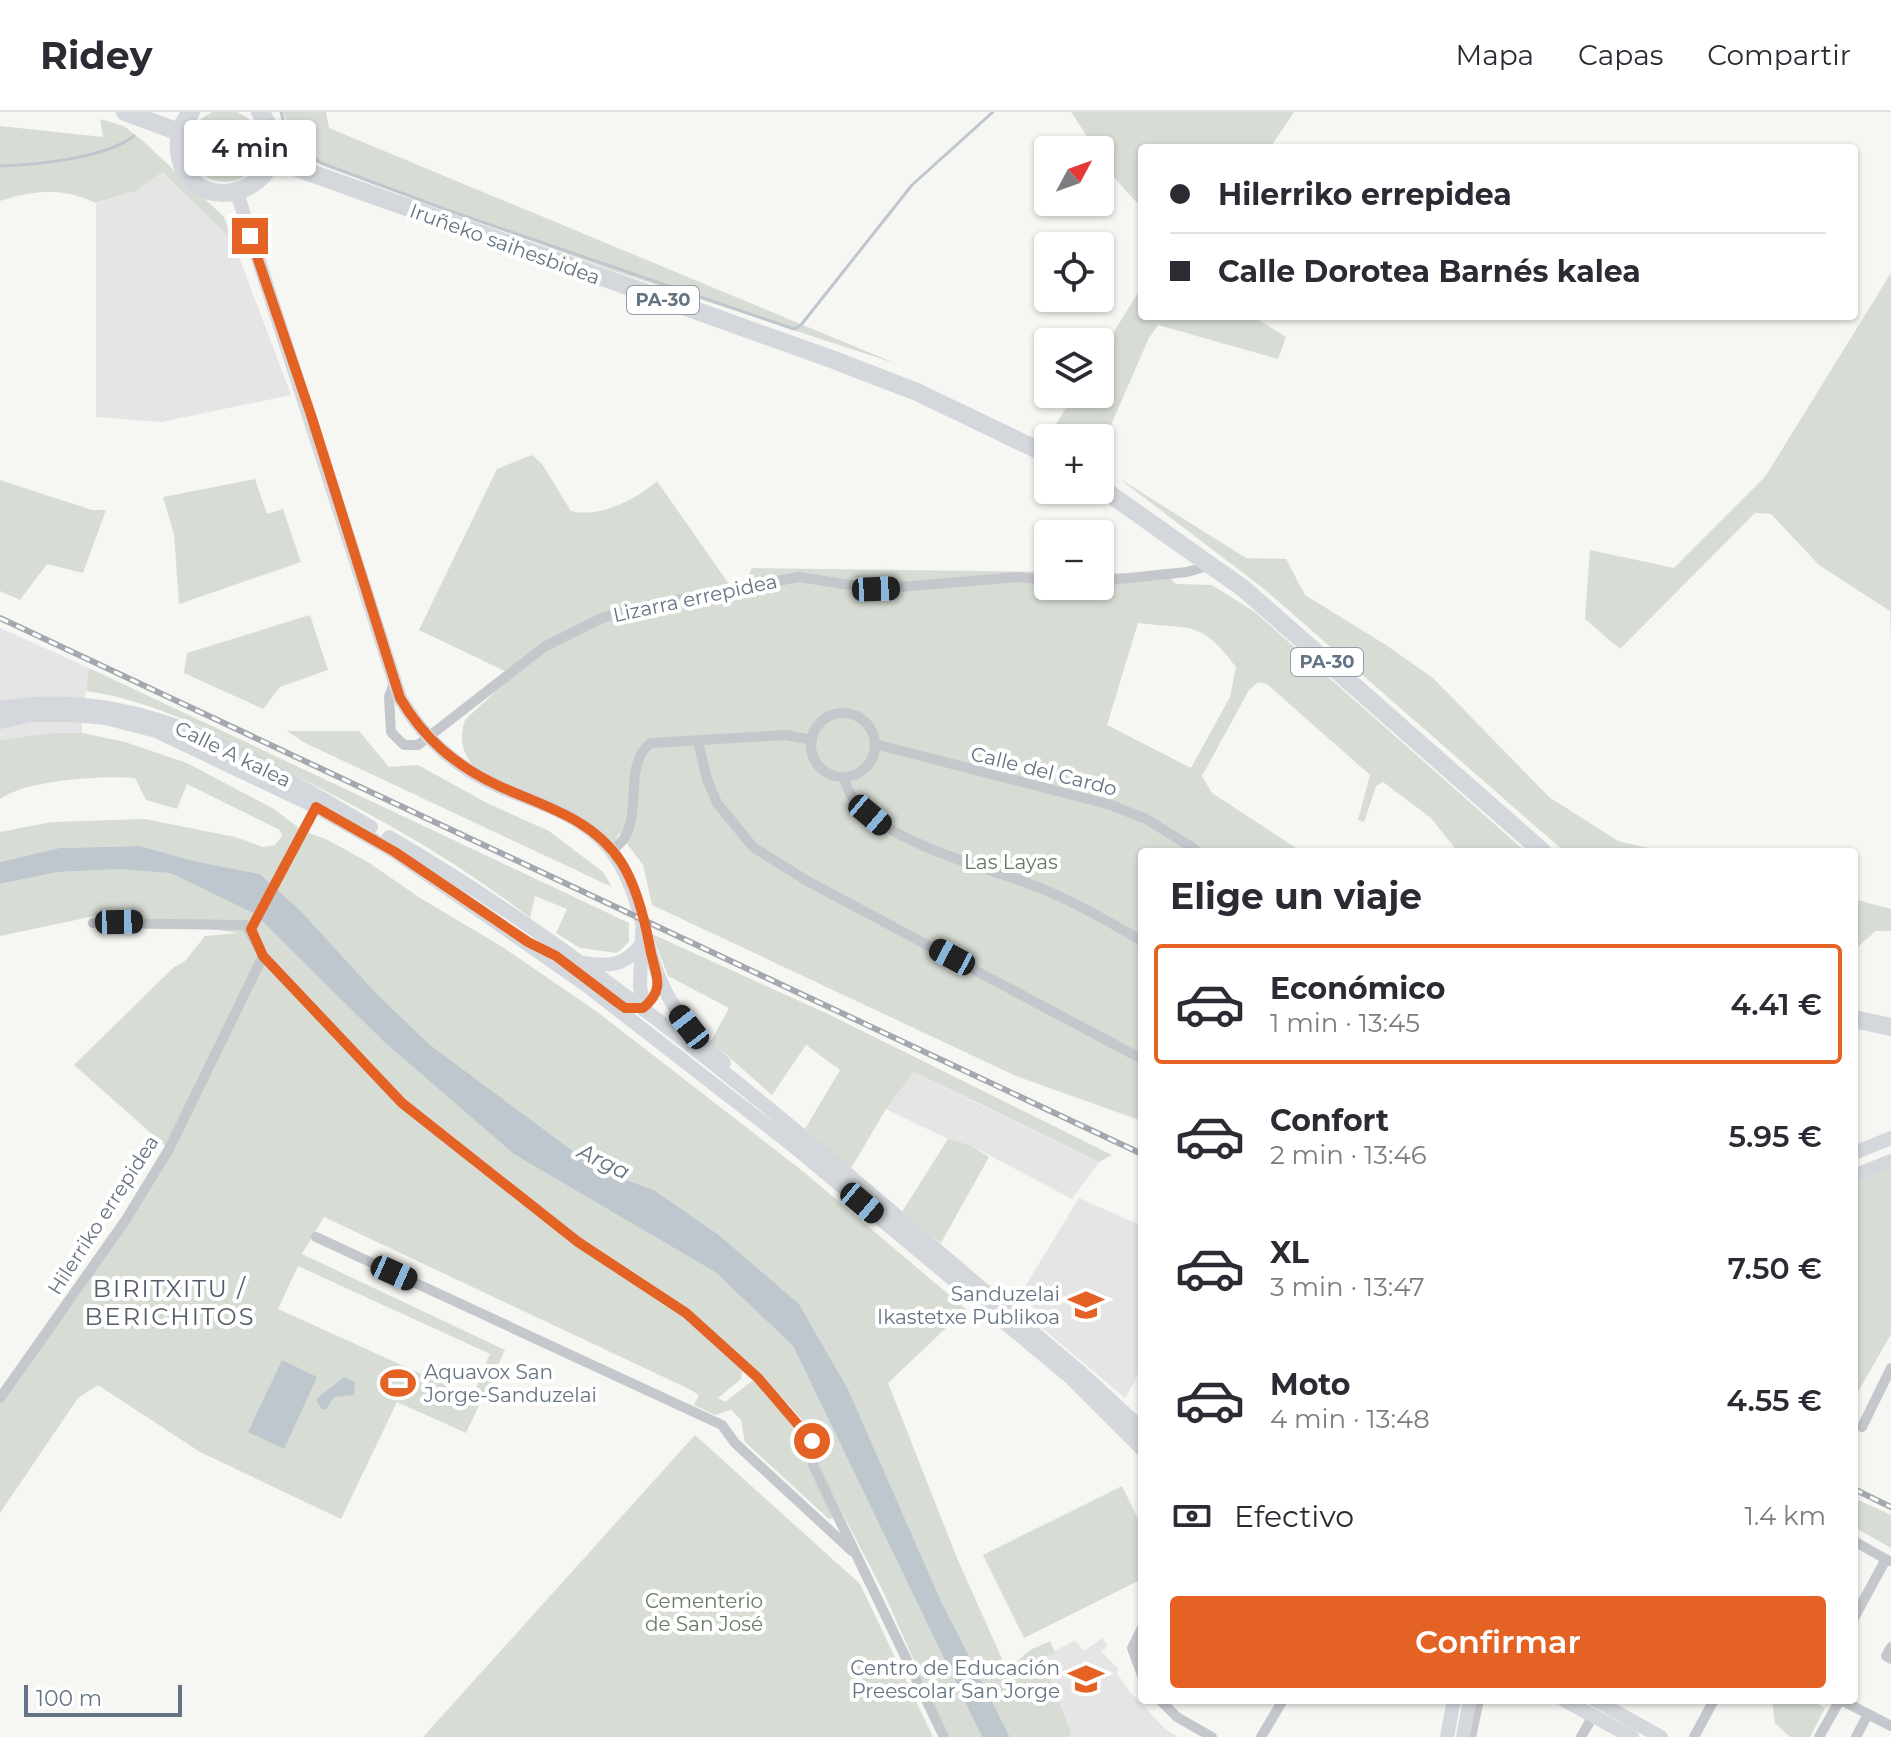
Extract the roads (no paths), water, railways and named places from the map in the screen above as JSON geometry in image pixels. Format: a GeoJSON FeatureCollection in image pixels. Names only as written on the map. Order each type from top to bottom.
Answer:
{"type":"FeatureCollection","features":[{"type":"Feature","properties":{"kind":"highway"},"geometry":{"type":"LineString","coordinates":[[125,112],[179,132]]}},
{"type":"Feature","properties":{"kind":"highway"},"geometry":{"type":"LineString","coordinates":[[191,112],[179,132],[178,148],[190,178],[219,193],[237,193],[258,181],[272,159],[270,127],[260,112]]}},
{"type":"Feature","properties":{"kind":"highway","name":"Iruñeko saihesbidea"},"geometry":{"type":"LineString","coordinates":[[272,159],[834,360],[917,392],[1034,448]]}},
{"type":"Feature","properties":{"kind":"highway","name":"PA-30"},"geometry":{"type":"LineString","coordinates":[[1114,497],[1213,565],[1538,848]]}},
{"type":"Feature","properties":{"kind":"highway"},"geometry":{"type":"LineString","coordinates":[[1858,1020],[1891,1027]]}},
{"type":"Feature","properties":{"kind":"main road"},"geometry":{"type":"LineString","coordinates":[[237,193],[394,683],[412,719],[428,739],[486,779],[564,812],[586,826],[612,851],[629,878],[658,976],[689,1027],[740,1078],[754,1107]]}},
{"type":"Feature","properties":{"kind":"main road","name":"Calle A kalea"},"geometry":{"type":"LineString","coordinates":[[0,708],[34,702],[104,705],[173,723],[219,743],[319,803]]}},
{"type":"Feature","properties":{"kind":"main road","name":"Calle A kalea"},"geometry":{"type":"LineString","coordinates":[[0,722],[32,715],[106,718],[156,731],[319,803]]}},
{"type":"Feature","properties":{"kind":"main road"},"geometry":{"type":"LineString","coordinates":[[319,803],[528,942],[754,1107],[1078,1370],[1138,1425]]}},
{"type":"Feature","properties":{"kind":"main road"},"geometry":{"type":"LineString","coordinates":[[319,803],[517,917],[643,1008],[1072,1379],[1138,1445]]}},
{"type":"Feature","properties":{"kind":"main road"},"geometry":{"type":"LineString","coordinates":[[643,927],[640,946],[643,1008]]}},
{"type":"Feature","properties":{"kind":"main road"},"geometry":{"type":"LineString","coordinates":[[528,942],[556,956],[625,1008],[643,1008],[653,999],[658,976]]}},
{"type":"Feature","properties":{"kind":"main road"},"geometry":{"type":"LineString","coordinates":[[622,963],[640,946]]}},
{"type":"Feature","properties":{"kind":"main road"},"geometry":{"type":"LineString","coordinates":[[581,963],[640,965],[658,976]]}},
{"type":"Feature","properties":{"kind":"main road"},"geometry":{"type":"LineString","coordinates":[[1858,1151],[1891,1138]]}},
{"type":"Feature","properties":{"kind":"main road"},"geometry":{"type":"LineString","coordinates":[[1858,1174],[1891,1161]]}},
{"type":"Feature","properties":{"kind":"main road"},"geometry":{"type":"LineString","coordinates":[[1447,1737],[1453,1704]]}},
{"type":"Feature","properties":{"kind":"main road"},"geometry":{"type":"LineString","coordinates":[[1463,1737],[1469,1704]]}},
{"type":"Feature","properties":{"kind":"main road"},"geometry":{"type":"LineString","coordinates":[[1571,1704],[1632,1737]]}},
{"type":"Feature","properties":{"kind":"main road"},"geometry":{"type":"LineString","coordinates":[[1602,1704],[1661,1737]]}},
{"type":"Feature","properties":{"kind":"street"},"geometry":{"type":"LineString","coordinates":[[1114,580],[1187,572],[1213,565]]}},
{"type":"Feature","properties":{"kind":"street","name":"Lizarra errepidea"},"geometry":{"type":"LineString","coordinates":[[428,739],[544,647],[602,618],[639,607],[751,583],[799,577],[876,589],[1018,577],[1034,579]]}},
{"type":"Feature","properties":{"kind":"street"},"geometry":{"type":"LineString","coordinates":[[394,683],[389,705],[391,732],[404,745],[418,745],[428,739]]}},
{"type":"Feature","properties":{"kind":"street"},"geometry":{"type":"LineString","coordinates":[[848,714],[864,722],[875,744],[869,763],[854,775],[844,777],[835,776],[819,766],[812,740],[815,731],[829,717],[848,714]]}},
{"type":"Feature","properties":{"kind":"street"},"geometry":{"type":"LineString","coordinates":[[612,851],[625,837],[642,749],[651,743],[786,735],[812,740]]}},
{"type":"Feature","properties":{"kind":"street"},"geometry":{"type":"LineString","coordinates":[[698,742],[707,779],[717,803],[753,847],[809,882],[1138,1057]]}},
{"type":"Feature","properties":{"kind":"street","name":"Calle del Cardo"},"geometry":{"type":"LineString","coordinates":[[875,744],[1111,805],[1157,825],[1193,848]]}},
{"type":"Feature","properties":{"kind":"street"},"geometry":{"type":"LineString","coordinates":[[844,777],[846,789],[857,805],[882,825],[1043,889],[1138,939]]}},
{"type":"Feature","properties":{"kind":"street"},"geometry":{"type":"LineString","coordinates":[[319,803],[253,925],[263,956],[402,1103],[578,1242],[686,1313],[758,1378],[812,1441],[813,1465],[944,1737]]}},
{"type":"Feature","properties":{"kind":"street"},"geometry":{"type":"LineString","coordinates":[[93,923],[253,925]]}},
{"type":"Feature","properties":{"kind":"street","name":"Hilerriko errepidea"},"geometry":{"type":"LineString","coordinates":[[0,1398],[125,1221],[169,1149],[263,956]]}},
{"type":"Feature","properties":{"kind":"street"},"geometry":{"type":"LineString","coordinates":[[316,1237],[722,1425],[735,1443],[859,1558]]}},
{"type":"Feature","properties":{"kind":"street"},"geometry":{"type":"LineString","coordinates":[[1862,1427],[1891,1368]]}},
{"type":"Feature","properties":{"kind":"street"},"geometry":{"type":"LineString","coordinates":[[1858,1543],[1889,1560],[1858,1611]]}},
{"type":"Feature","properties":{"kind":"street"},"geometry":{"type":"LineString","coordinates":[[1138,1636],[1133,1657],[1138,1667]]}},
{"type":"Feature","properties":{"kind":"street"},"geometry":{"type":"LineString","coordinates":[[1891,1647],[1886,1656],[1891,1659]]}},
{"type":"Feature","properties":{"kind":"street"},"geometry":{"type":"LineString","coordinates":[[1164,1704],[1177,1717],[1212,1737]]}},
{"type":"Feature","properties":{"kind":"street"},"geometry":{"type":"LineString","coordinates":[[1261,1737],[1281,1704]]}},
{"type":"Feature","properties":{"kind":"street"},"geometry":{"type":"LineString","coordinates":[[1471,1737],[1478,1704]]}},
{"type":"Feature","properties":{"kind":"street"},"geometry":{"type":"LineString","coordinates":[[1694,1737],[1712,1704]]}},
{"type":"Feature","properties":{"kind":"street"},"geometry":{"type":"LineString","coordinates":[[1819,1737],[1838,1704]]}},
{"type":"Feature","properties":{"kind":"street"},"geometry":{"type":"LineString","coordinates":[[1848,1704],[1891,1726]]}},
{"type":"Feature","properties":{"kind":"street"},"geometry":{"type":"LineString","coordinates":[[1856,1737],[1868,1714]]}},
{"type":"Feature","properties":{"kind":"street"},"geometry":{"type":"LineString","coordinates":[[1581,1737],[1593,1716]]}},
{"type":"Feature","properties":{"kind":"waterway"},"geometry":{"type":"LineString","coordinates":[[281,112],[285,128],[296,145],[321,163],[447,210],[794,329],[801,325],[912,185],[993,112]]}},
{"type":"Feature","properties":{"kind":"waterway"},"geometry":{"type":"LineString","coordinates":[[0,166],[89,155],[122,144],[134,136]]}},
{"type":"Feature","properties":{"kind":"railway"},"geometry":{"type":"LineString","coordinates":[[0,618],[1138,1152]]}},
{"type":"Feature","properties":{"kind":"railway"},"geometry":{"type":"LineString","coordinates":[[1858,1491],[1891,1507]]}},
{"type":"Feature","properties":{"kind":"place","name":"Sanduzelai Ikastetxe Publikoa"},"geometry":{"type":"Point","coordinates":[1086,1305]}},
{"type":"Feature","properties":{"kind":"place","name":"Aquavox San Jorge-Sanduzelai"},"geometry":{"type":"Point","coordinates":[398,1383]}},
{"type":"Feature","properties":{"kind":"place","name":"Centro de Educación Preescolar San Jorge"},"geometry":{"type":"Point","coordinates":[1086,1679]}},
{"type":"Feature","properties":{"kind":"district","name":"BIRITXITU / BERICHITOS"},"geometry":{"type":"Point","coordinates":[170,1303]}},
{"type":"Feature","properties":{"kind":"park label","name":"Las Layas"},"geometry":{"type":"Point","coordinates":[1011,862]}},
{"type":"Feature","properties":{"kind":"park label","name":"Cementerio de San José"},"geometry":{"type":"Point","coordinates":[704,1612]}},
{"type":"Feature","properties":{"kind":"water label","name":"Arga"},"geometry":{"type":"Point","coordinates":[604,1161]}}]}
